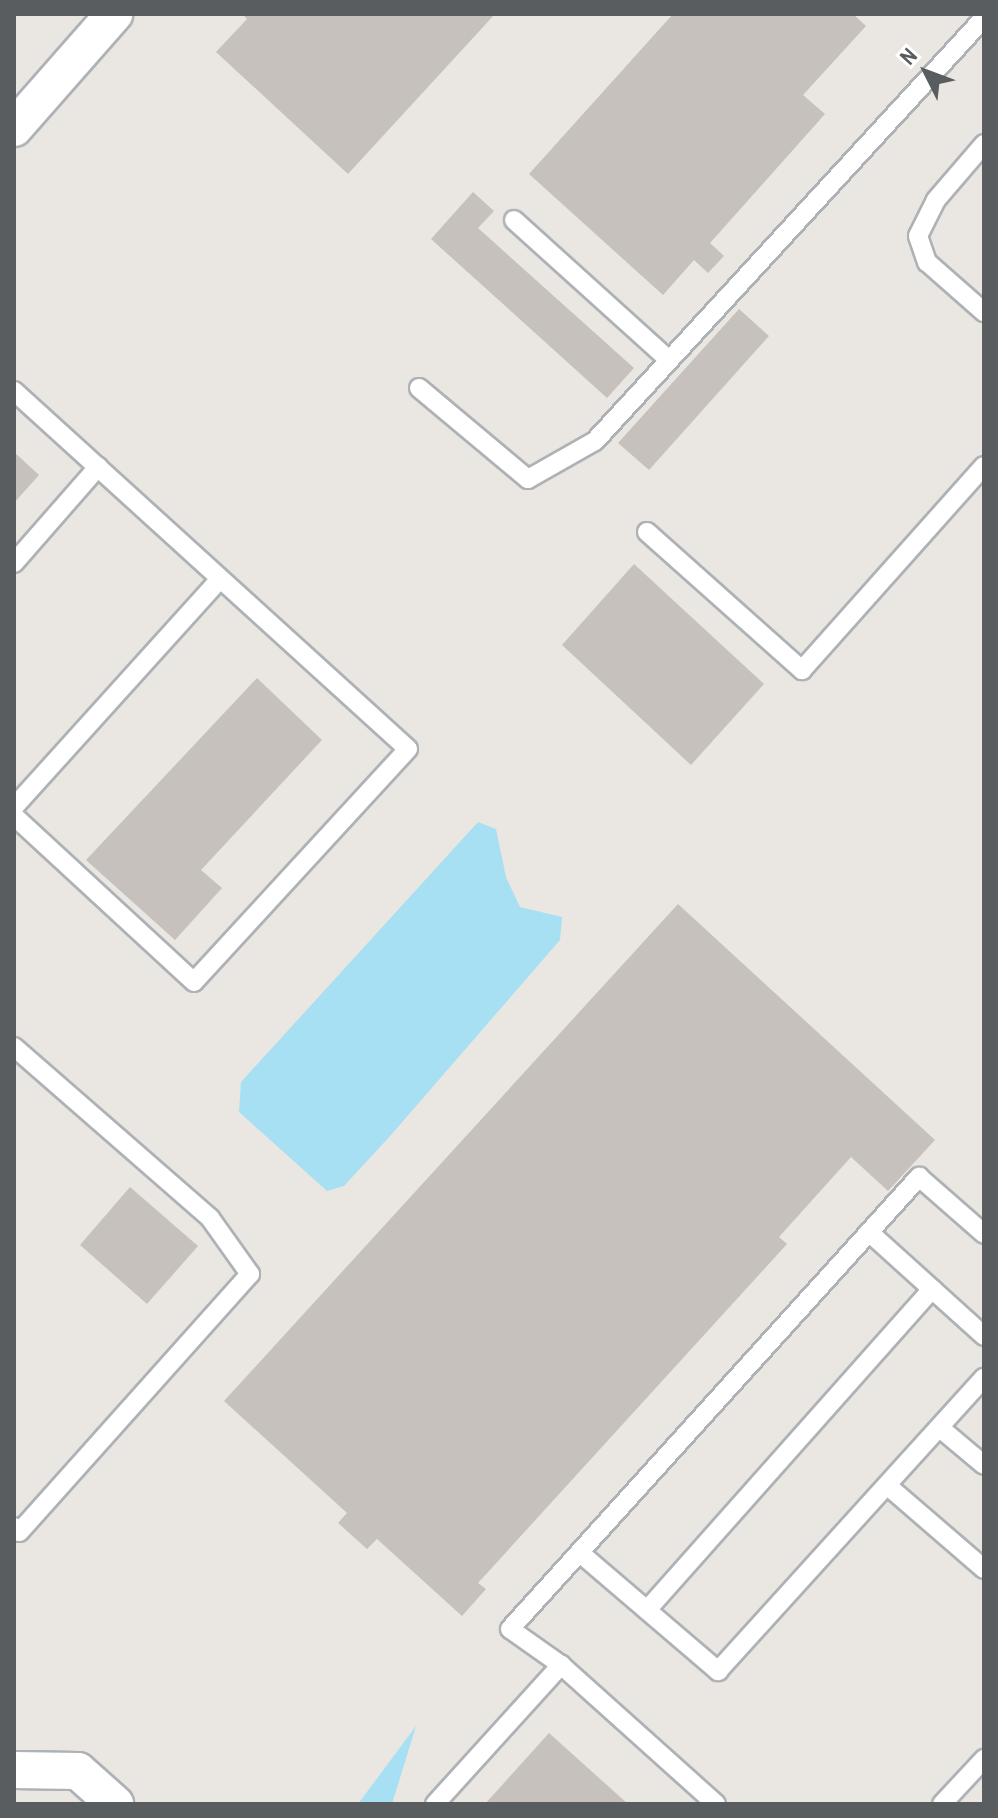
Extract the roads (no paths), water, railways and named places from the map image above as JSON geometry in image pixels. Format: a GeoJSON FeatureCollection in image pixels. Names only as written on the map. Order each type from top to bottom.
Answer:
{"type":"FeatureCollection","features":[{"type":"Feature","properties":{"kind":"street"},"geometry":{"type":"LineString","coordinates":[[14,128],[114,14]]}},
{"type":"Feature","properties":{"kind":"street"},"geometry":{"type":"LineString","coordinates":[[14,1770],[78,1771],[115,1804]]}},
{"type":"Feature","properties":{"kind":"lane"},"geometry":{"type":"LineString","coordinates":[[419,388],[528,479],[595,441],[976,19]]}},
{"type":"Feature","properties":{"kind":"lane"},"geometry":{"type":"LineString","coordinates":[[984,144],[936,200],[918,236],[927,262],[984,312]]}},
{"type":"Feature","properties":{"kind":"lane"},"geometry":{"type":"LineString","coordinates":[[514,220],[669,360]]}},
{"type":"Feature","properties":{"kind":"lane"},"geometry":{"type":"LineString","coordinates":[[14,391],[408,749],[194,982],[14,816]]}},
{"type":"Feature","properties":{"kind":"lane"},"geometry":{"type":"LineString","coordinates":[[647,532],[802,670],[984,466]]}},
{"type":"Feature","properties":{"kind":"lane"},"geometry":{"type":"LineString","coordinates":[[14,563],[98,467]]}},
{"type":"Feature","properties":{"kind":"lane"},"geometry":{"type":"LineString","coordinates":[[14,807],[220,579]]}},
{"type":"Feature","properties":{"kind":"lane"},"geometry":{"type":"LineString","coordinates":[[14,1047],[210,1218],[250,1274],[19,1532],[14,1527]]}},
{"type":"Feature","properties":{"kind":"lane"},"geometry":{"type":"LineString","coordinates":[[716,1804],[561,1665],[510,1629],[919,1177],[984,1234]]}},
{"type":"Feature","properties":{"kind":"lane"},"geometry":{"type":"LineString","coordinates":[[869,1232],[984,1336]]}},
{"type":"Feature","properties":{"kind":"lane"},"geometry":{"type":"LineString","coordinates":[[647,1610],[932,1289]]}},
{"type":"Feature","properties":{"kind":"lane"},"geometry":{"type":"LineString","coordinates":[[580,1553],[718,1671],[889,1487],[984,1378]]}},
{"type":"Feature","properties":{"kind":"lane"},"geometry":{"type":"LineString","coordinates":[[940,1428],[984,1465]]}},
{"type":"Feature","properties":{"kind":"lane"},"geometry":{"type":"LineString","coordinates":[[889,1487],[984,1569]]}},
{"type":"Feature","properties":{"kind":"lane"},"geometry":{"type":"LineString","coordinates":[[435,1804],[561,1665]]}},
{"type":"Feature","properties":{"kind":"lane"},"geometry":{"type":"LineString","coordinates":[[942,1804],[984,1759]]}},
{"type":"Feature","properties":{"kind":"water"},"geometry":{"type":"Polygon","coordinates":[[[478,822],[496,829],[506,877],[520,907],[562,917],[560,940],[344,1186],[327,1191],[239,1112],[241,1082],[478,822]]]}},
{"type":"Feature","properties":{"kind":"water"},"geometry":{"type":"Polygon","coordinates":[[[416,1726],[392,1804],[358,1804],[416,1726]]]}}]}
